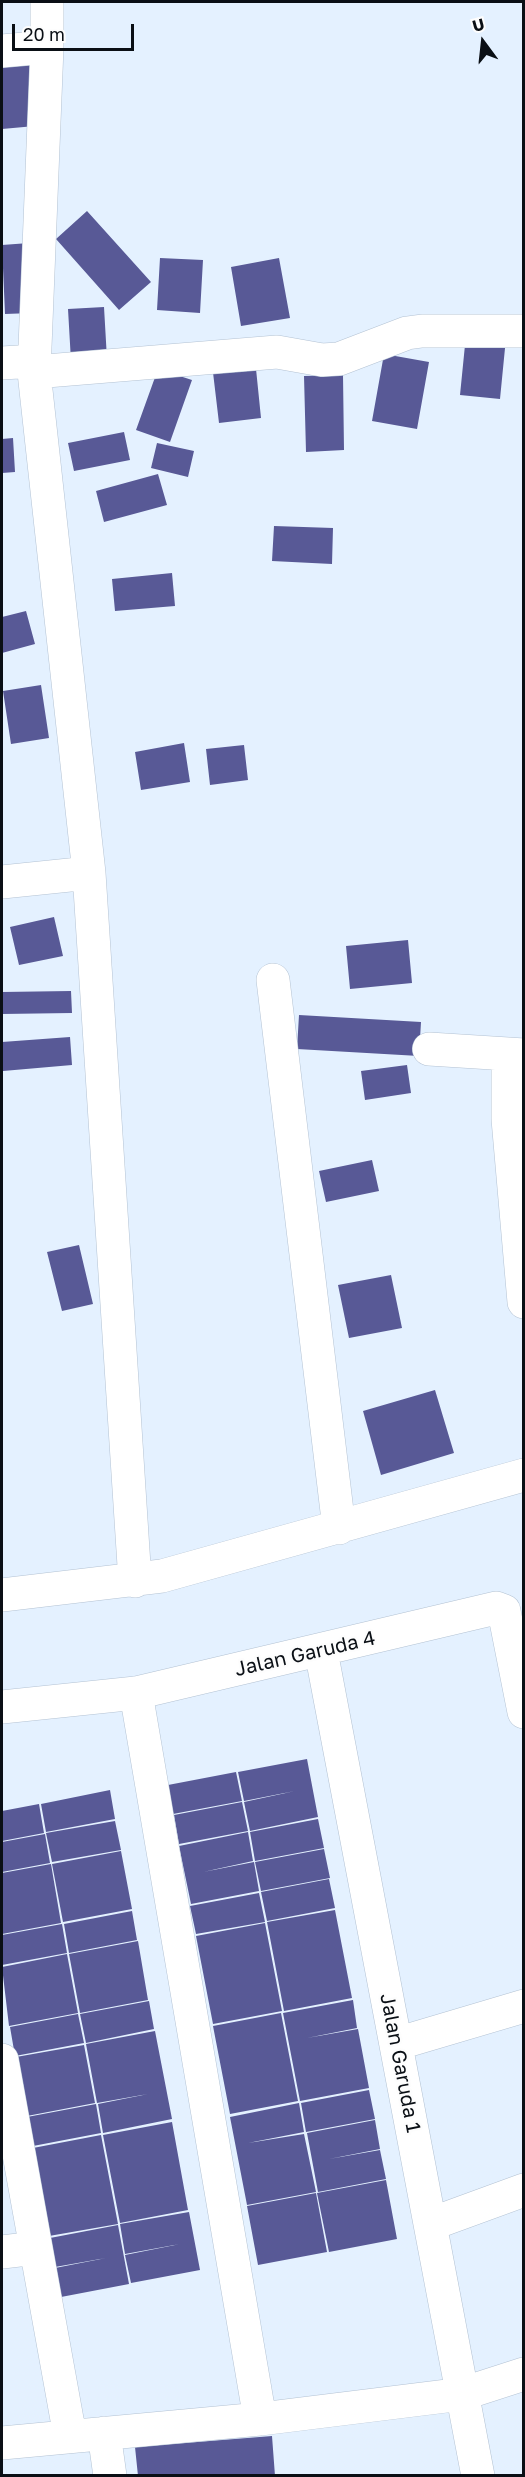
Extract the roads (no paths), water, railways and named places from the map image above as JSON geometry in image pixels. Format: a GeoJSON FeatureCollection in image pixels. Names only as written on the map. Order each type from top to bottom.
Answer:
{"type":"FeatureCollection","features":[{"type":"Feature","properties":{"kind":"street"},"geometry":{"type":"LineString","coordinates":[[47,2],[34,366],[89,873],[135,1581]]}},
{"type":"Feature","properties":{"kind":"street"},"geometry":{"type":"LineString","coordinates":[[2,51],[47,47]]}},
{"type":"Feature","properties":{"kind":"street"},"geometry":{"type":"LineString","coordinates":[[2,363],[34,366],[277,352],[322,360],[339,359],[407,333],[422,331],[524,332]]}},
{"type":"Feature","properties":{"kind":"street"},"geometry":{"type":"LineString","coordinates":[[2,882],[89,873]]}},
{"type":"Feature","properties":{"kind":"street"},"geometry":{"type":"LineString","coordinates":[[273,980],[339,1528]]}},
{"type":"Feature","properties":{"kind":"street"},"geometry":{"type":"LineString","coordinates":[[429,1049],[516,1055],[524,1302]]}},
{"type":"Feature","properties":{"kind":"street"},"geometry":{"type":"LineString","coordinates":[[2,1595],[162,1576],[524,1475]]}},
{"type":"Feature","properties":{"kind":"street","name":"Jalan Garuda 4"},"geometry":{"type":"LineString","coordinates":[[2,1707],[136,1693],[501,1609],[524,1712]]}},
{"type":"Feature","properties":{"kind":"street","name":"Jalan Garuda 1"},"geometry":{"type":"LineString","coordinates":[[321,1651],[478,2475]]}},
{"type":"Feature","properties":{"kind":"street"},"geometry":{"type":"LineString","coordinates":[[136,1693],[260,2419]]}},
{"type":"Feature","properties":{"kind":"street"},"geometry":{"type":"LineString","coordinates":[[396,2044],[524,2006]]}},
{"type":"Feature","properties":{"kind":"street"},"geometry":{"type":"LineString","coordinates":[[2,2066],[70,2436]]}},
{"type":"Feature","properties":{"kind":"street"},"geometry":{"type":"LineString","coordinates":[[431,2224],[524,2190]]}},
{"type":"Feature","properties":{"kind":"street"},"geometry":{"type":"LineString","coordinates":[[2,2252],[36,2248]]}},
{"type":"Feature","properties":{"kind":"street"},"geometry":{"type":"LineString","coordinates":[[2,2443],[260,2419],[462,2394],[524,2374]]}},
{"type":"Feature","properties":{"kind":"street"},"geometry":{"type":"LineString","coordinates":[[104,2433],[110,2475]]}}]}
